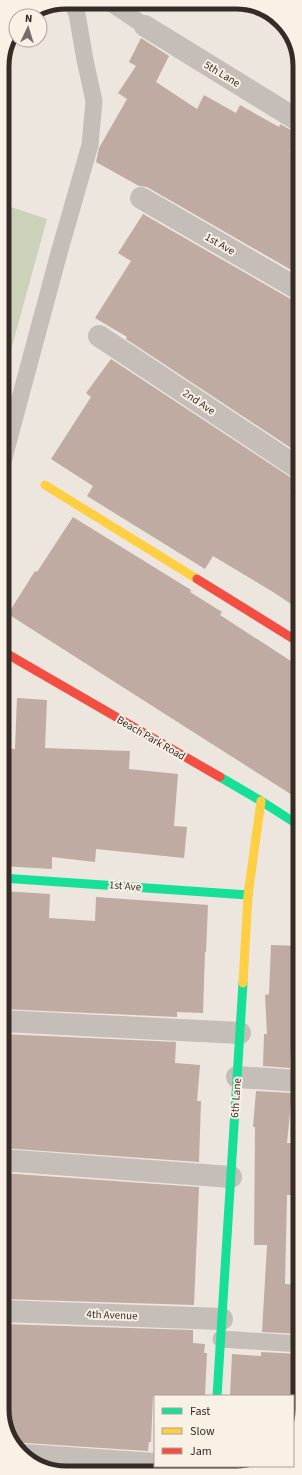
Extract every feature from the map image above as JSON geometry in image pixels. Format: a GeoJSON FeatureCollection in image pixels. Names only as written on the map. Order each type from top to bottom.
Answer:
{"type":"FeatureCollection","features":[{"type":"Feature","properties":{"kind":"street","name":"5th Lane"},"geometry":{"type":"LineString","coordinates":[[145,26],[293,117]]}},
{"type":"Feature","properties":{"kind":"street","name":"1st Ave"},"geometry":{"type":"LineString","coordinates":[[141,198],[293,286]]}},
{"type":"Feature","properties":{"kind":"street","name":"2nd Ave"},"geometry":{"type":"LineString","coordinates":[[99,336],[293,464]]}},
{"type":"Feature","properties":{"kind":"street"},"geometry":{"type":"LineString","coordinates":[[45,485],[293,639]]}},
{"type":"Feature","properties":{"kind":"street","name":"Beach Park Road"},"geometry":{"type":"LineString","coordinates":[[9,655],[293,822]]}},
{"type":"Feature","properties":{"kind":"street","name":"6th Lane"},"geometry":{"type":"LineString","coordinates":[[217,1395],[248,894],[260,801]]}},
{"type":"Feature","properties":{"kind":"street","name":"1st Ave"},"geometry":{"type":"LineString","coordinates":[[9,878],[248,894]]}},
{"type":"Feature","properties":{"kind":"street"},"geometry":{"type":"LineString","coordinates":[[9,1020],[240,1033]]}},
{"type":"Feature","properties":{"kind":"street"},"geometry":{"type":"LineString","coordinates":[[237,1076],[293,1080]]}},
{"type":"Feature","properties":{"kind":"street"},"geometry":{"type":"LineString","coordinates":[[9,1161],[230,1177]]}},
{"type":"Feature","properties":{"kind":"street","name":"4th Avenue"},"geometry":{"type":"LineString","coordinates":[[9,1312],[222,1329]]}},
{"type":"Feature","properties":{"kind":"street"},"geometry":{"type":"LineString","coordinates":[[35,1457],[154,1464]]}},
{"type":"Feature","properties":{"kind":"lane"},"geometry":{"type":"LineString","coordinates":[[9,439],[90,145],[94,101],[77,14],[74,9]]}},
{"type":"Feature","properties":{"kind":"lane"},"geometry":{"type":"LineString","coordinates":[[120,9],[145,26]]}},
{"type":"Feature","properties":{"kind":"lane"},"geometry":{"type":"LineString","coordinates":[[222,1329],[293,1343]]}},
{"type":"Feature","properties":{"kind":"green space"},"geometry":{"type":"Polygon","coordinates":[[[9,206],[47,219],[9,357],[9,206]]]}},
{"type":"Feature","properties":{"kind":"building"},"geometry":{"type":"Polygon","coordinates":[[[141,38],[169,56],[156,82],[197,109],[204,95],[236,113],[240,105],[279,127],[280,124],[293,131],[293,147],[290,152],[293,154],[293,271],[147,187],[139,186],[96,162],[99,148],[127,99],[118,93],[136,66],[129,62],[141,38]]]}},
{"type":"Feature","properties":{"kind":"building"},"geometry":{"type":"Polygon","coordinates":[[[143,214],[293,300],[293,449],[126,339],[127,337],[95,318],[131,261],[118,253],[143,214]]]}},
{"type":"Feature","properties":{"kind":"building"},"geometry":{"type":"Polygon","coordinates":[[[111,359],[293,479],[293,489],[290,493],[293,495],[293,605],[213,556],[205,569],[87,496],[93,486],[51,459],[91,397],[86,393],[111,359]]]}},
{"type":"Feature","properties":{"kind":"building"},"geometry":{"type":"Polygon","coordinates":[[[73,517],[191,590],[190,592],[222,612],[220,615],[293,662],[293,796],[9,615],[35,571],[37,572],[73,517]]]}},
{"type":"Feature","properties":{"kind":"building"},"geometry":{"type":"Polygon","coordinates":[[[17,698],[47,700],[45,748],[130,751],[129,769],[178,774],[174,826],[187,827],[184,858],[96,849],[95,862],[52,857],[52,869],[9,866],[9,748],[15,749],[17,698]]]}},
{"type":"Feature","properties":{"kind":"building"},"geometry":{"type":"Polygon","coordinates":[[[9,891],[50,894],[49,918],[95,921],[96,897],[208,905],[203,1013],[177,1012],[177,1017],[9,1009],[9,891]]]}},
{"type":"Feature","properties":{"kind":"building"},"geometry":{"type":"Polygon","coordinates":[[[271,945],[293,946],[293,1020],[290,1068],[263,1066],[264,1034],[267,1034],[265,995],[269,994],[271,945]]]}},
{"type":"Feature","properties":{"kind":"building"},"geometry":{"type":"Polygon","coordinates":[[[9,1034],[176,1042],[175,1063],[200,1065],[197,1101],[201,1101],[199,1162],[9,1148],[9,1034]]]}},
{"type":"Feature","properties":{"kind":"building"},"geometry":{"type":"Polygon","coordinates":[[[256,1091],[292,1093],[287,1143],[292,1143],[291,1195],[287,1195],[285,1284],[293,1285],[293,1334],[262,1332],[267,1245],[254,1245],[255,1127],[253,1127],[256,1091]]]}},
{"type":"Feature","properties":{"kind":"building"},"geometry":{"type":"Polygon","coordinates":[[[9,1173],[199,1187],[194,1305],[9,1299],[9,1173]]]}},
{"type":"Feature","properties":{"kind":"building"},"geometry":{"type":"Polygon","coordinates":[[[9,1324],[193,1330],[193,1343],[205,1344],[204,1353],[207,1353],[205,1395],[154,1395],[151,1442],[149,1442],[148,1451],[21,1444],[19,1441],[9,1417],[9,1324]]]}},
{"type":"Feature","properties":{"kind":"building"},"geometry":{"type":"Polygon","coordinates":[[[261,1352],[293,1354],[293,1395],[230,1395],[232,1354],[261,1356],[261,1352]]]}},
{"type":"Feature","properties":{"kind":"traffic: fast"},"geometry":{"type":"LineString","coordinates":[[220,777],[293,822]]}},
{"type":"Feature","properties":{"kind":"traffic: fast"},"geometry":{"type":"LineString","coordinates":[[9,878],[248,895]]}},
{"type":"Feature","properties":{"kind":"traffic: fast"},"geometry":{"type":"LineString","coordinates":[[217,1395],[243,983]]}},
{"type":"Feature","properties":{"kind":"traffic: slow"},"geometry":{"type":"LineString","coordinates":[[45,485],[197,579]]}},
{"type":"Feature","properties":{"kind":"traffic: slow"},"geometry":{"type":"LineString","coordinates":[[243,983],[248,895],[261,801]]}},
{"type":"Feature","properties":{"kind":"traffic: jam"},"geometry":{"type":"LineString","coordinates":[[197,579],[293,639]]}},
{"type":"Feature","properties":{"kind":"traffic: jam"},"geometry":{"type":"LineString","coordinates":[[9,655],[220,777]]}}]}
